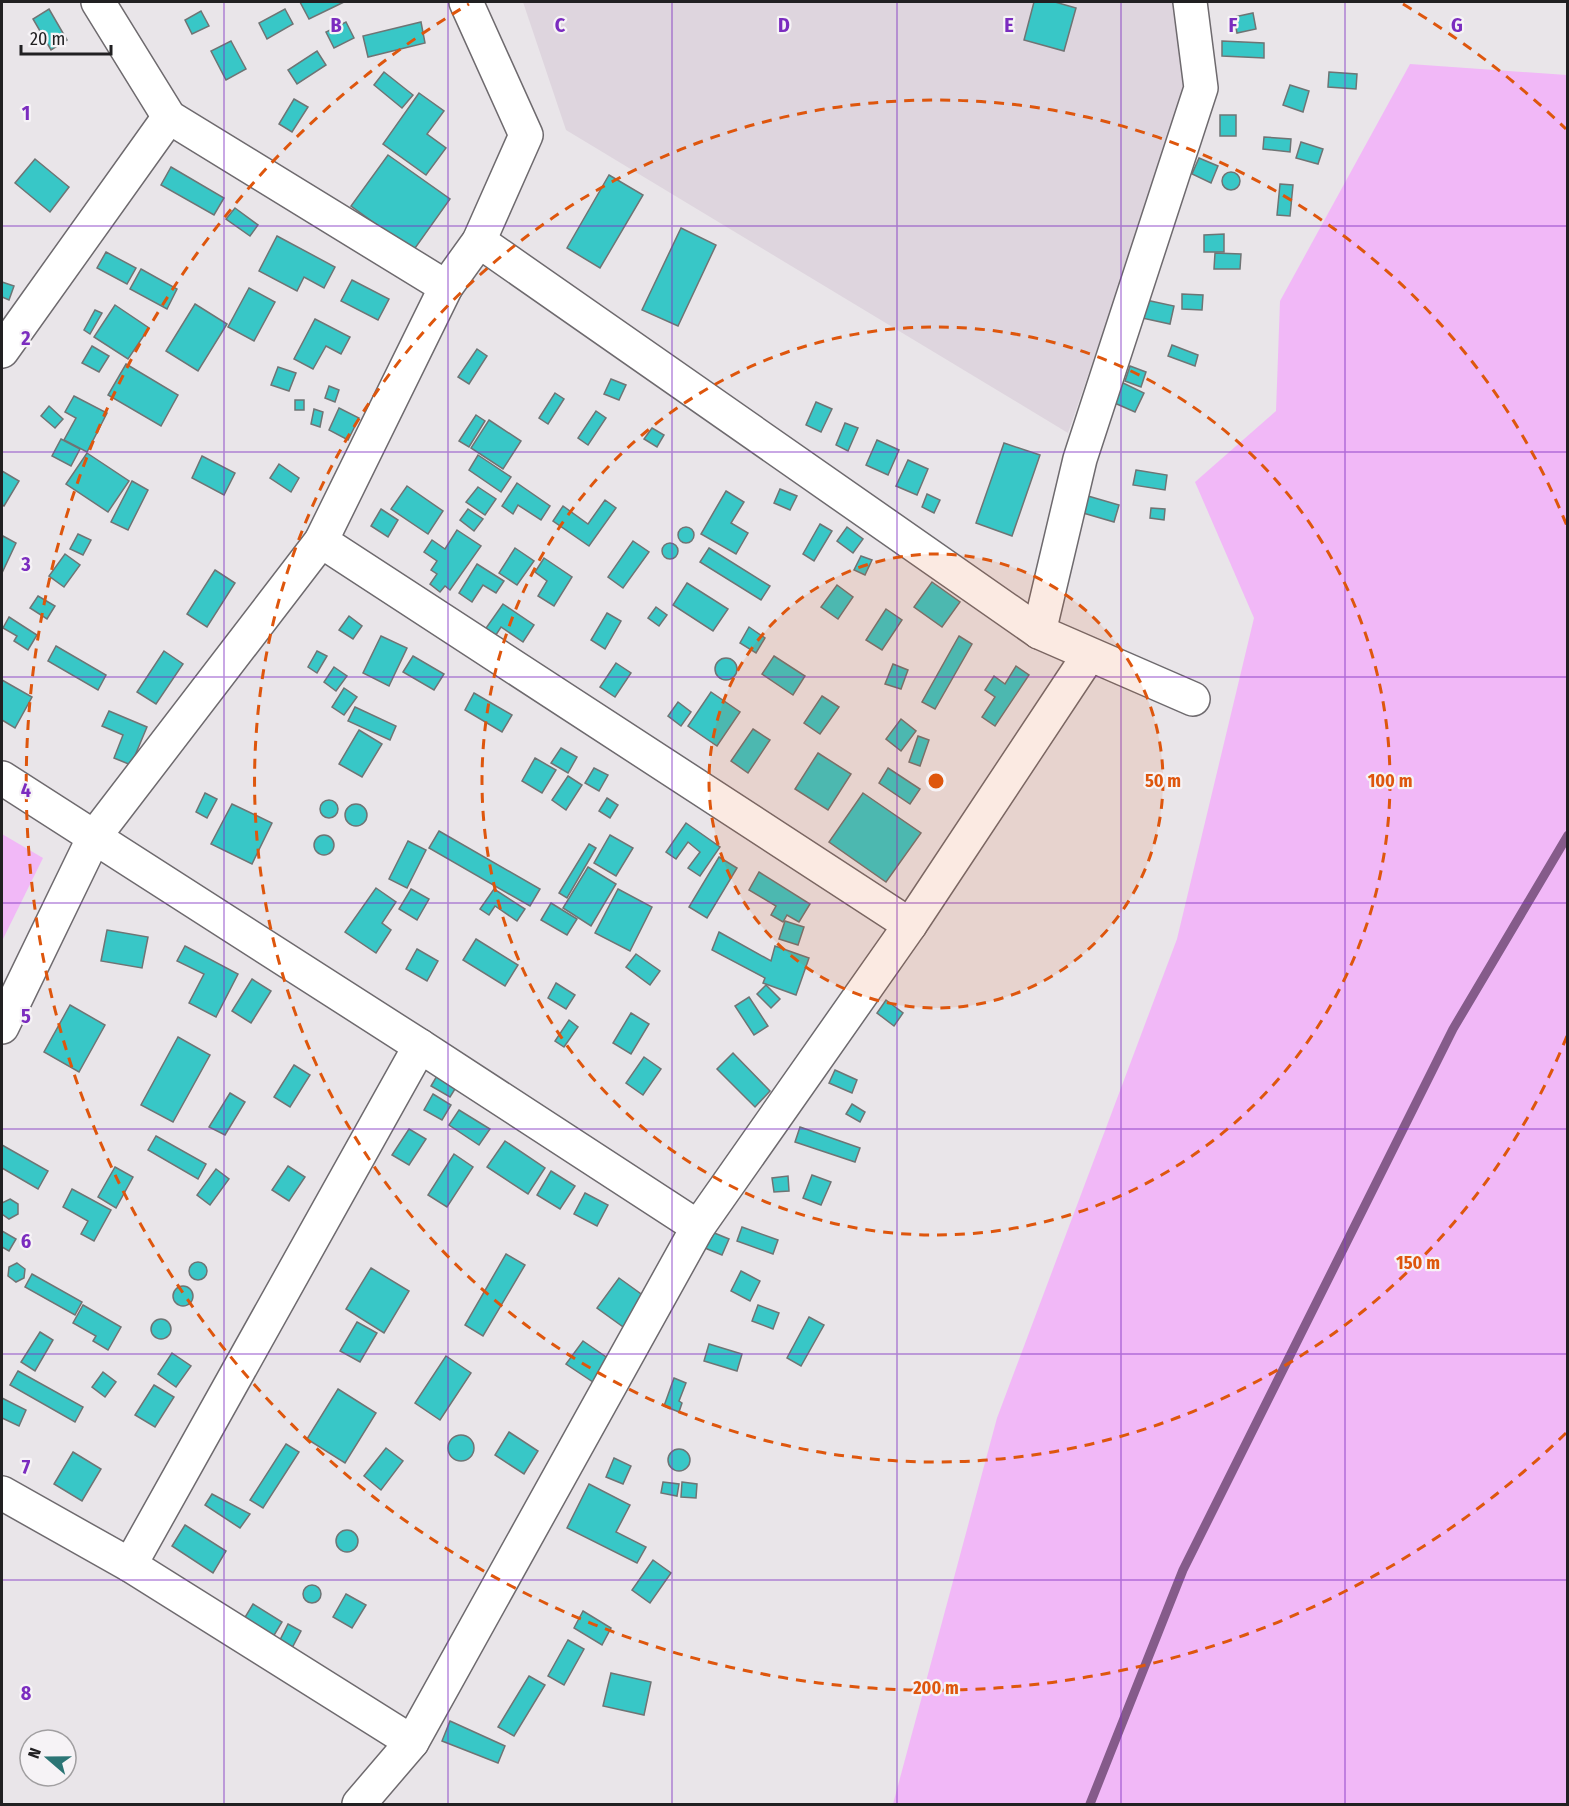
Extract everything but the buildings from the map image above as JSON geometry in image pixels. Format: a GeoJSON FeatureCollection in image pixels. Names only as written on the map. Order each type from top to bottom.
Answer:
{"type":"FeatureCollection","features":[{"type":"Feature","properties":{"kind":"street"},"geometry":{"type":"LineString","coordinates":[[98,2],[169,117],[446,287]]}},
{"type":"Feature","properties":{"kind":"street"},"geometry":{"type":"LineString","coordinates":[[2,1027],[94,837],[321,541],[446,287],[479,241],[526,135],[466,2]]}},
{"type":"Feature","properties":{"kind":"street"},"geometry":{"type":"LineString","coordinates":[[1040,632],[1080,459],[1201,88],[1190,2]]}},
{"type":"Feature","properties":{"kind":"street"},"geometry":{"type":"LineString","coordinates":[[2,347],[169,117]]}},
{"type":"Feature","properties":{"kind":"street"},"geometry":{"type":"LineString","coordinates":[[479,241],[1040,632],[1193,699]]}},
{"type":"Feature","properties":{"kind":"street"},"geometry":{"type":"LineString","coordinates":[[321,541],[910,925]]}},
{"type":"Feature","properties":{"kind":"street"},"geometry":{"type":"LineString","coordinates":[[359,1804],[412,1742],[698,1227],[910,925],[1089,655]]}},
{"type":"Feature","properties":{"kind":"street"},"geometry":{"type":"LineString","coordinates":[[2,778],[698,1227]]}},
{"type":"Feature","properties":{"kind":"street"},"geometry":{"type":"LineString","coordinates":[[130,1565],[420,1046]]}},
{"type":"Feature","properties":{"kind":"street"},"geometry":{"type":"LineString","coordinates":[[2,1493],[130,1565],[412,1742]]}},
{"type":"Feature","properties":{"kind":"shaded area"},"geometry":{"type":"Polygon","coordinates":[[[523,2],[1181,2],[1187,90],[1068,433],[566,130],[523,2]]]}},
{"type":"Feature","properties":{"kind":"shaded area"},"geometry":{"type":"Polygon","coordinates":[[[1410,64],[1567,75],[1567,1804],[893,1804],[997,1418],[1177,939],[1254,618],[1195,482],[1276,411],[1280,301],[1410,64]]]}},
{"type":"Feature","properties":{"kind":"shaded area"},"geometry":{"type":"Polygon","coordinates":[[[2,834],[43,858],[2,941],[2,834]]]}},
{"type":"Feature","properties":{"kind":"waterway"},"geometry":{"type":"LineString","coordinates":[[1090,1804],[1183,1570],[1453,1029],[1568,835]]}}]}
